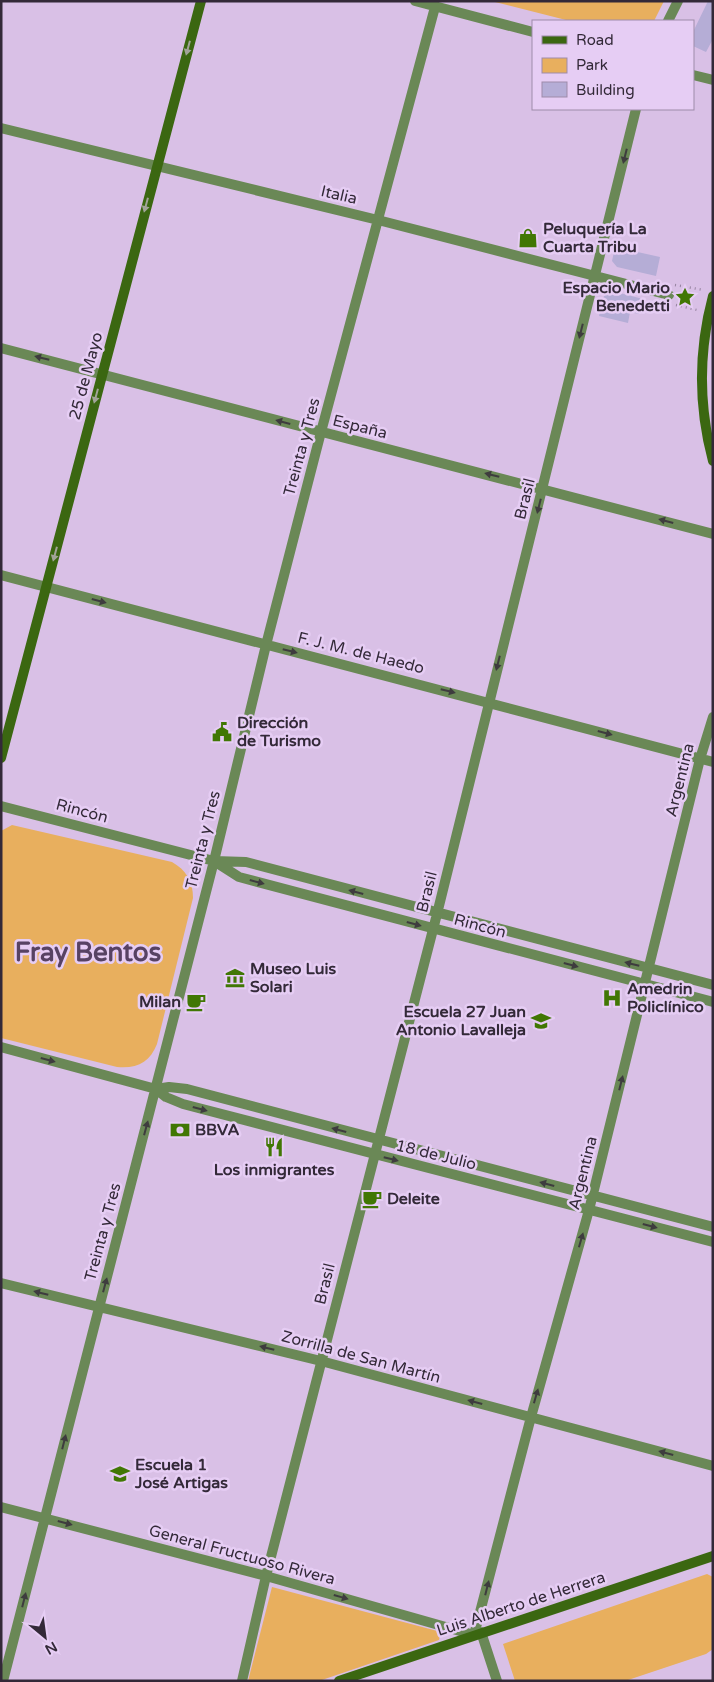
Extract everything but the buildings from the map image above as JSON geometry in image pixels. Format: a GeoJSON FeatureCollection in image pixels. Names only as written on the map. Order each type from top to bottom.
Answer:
{"type":"FeatureCollection","features":[{"type":"Feature","properties":{"kind":"street","name":"25 de Mayo"},"geometry":{"type":"LineString","coordinates":[[1,758],[201,1]]}},
{"type":"Feature","properties":{"kind":"street"},"geometry":{"type":"LineString","coordinates":[[415,1],[532,32]]}},
{"type":"Feature","properties":{"kind":"street"},"geometry":{"type":"LineString","coordinates":[[668,20],[678,1]]}},
{"type":"Feature","properties":{"kind":"street","name":"Treinta y Tres"},"geometry":{"type":"LineString","coordinates":[[3,1681],[214,861],[266,644],[435,7]]}},
{"type":"Feature","properties":{"kind":"street"},"geometry":{"type":"LineString","coordinates":[[694,75],[713,80]]}},
{"type":"Feature","properties":{"kind":"street","name":"Brasil"},"geometry":{"type":"LineString","coordinates":[[242,1681],[266,1576],[377,1140],[437,914],[636,110]]}},
{"type":"Feature","properties":{"kind":"street","name":"Italia"},"geometry":{"type":"LineString","coordinates":[[1,128],[595,274],[669,295]]}},
{"type":"Feature","properties":{"kind":"street"},"geometry":{"type":"LineString","coordinates":[[713,296],[703,348],[701,385],[705,429],[713,461]]}},
{"type":"Feature","properties":{"kind":"street","name":"España"},"geometry":{"type":"LineString","coordinates":[[1,348],[543,488],[713,534]]}},
{"type":"Feature","properties":{"kind":"street","name":"F. J. M. de Haedo"},"geometry":{"type":"LineString","coordinates":[[1,575],[713,762]]}},
{"type":"Feature","properties":{"kind":"street","name":"Argentina"},"geometry":{"type":"LineString","coordinates":[[478,1634],[531,1417],[593,1196],[700,759],[713,718]]}},
{"type":"Feature","properties":{"kind":"street","name":"Rincón"},"geometry":{"type":"LineString","coordinates":[[1,806],[214,861],[246,862],[437,914],[713,985]]}},
{"type":"Feature","properties":{"kind":"street","name":"Rincón"},"geometry":{"type":"LineString","coordinates":[[214,861],[239,878],[713,1002]]}},
{"type":"Feature","properties":{"kind":"street","name":"18 de Julio"},"geometry":{"type":"LineString","coordinates":[[1,1047],[156,1089],[184,1104],[713,1242]]}},
{"type":"Feature","properties":{"kind":"street","name":"18 de Julio"},"geometry":{"type":"LineString","coordinates":[[156,1089],[169,1087],[187,1089],[713,1227]]}},
{"type":"Feature","properties":{"kind":"street","name":"Zorrilla de San Martín"},"geometry":{"type":"LineString","coordinates":[[1,1283],[321,1362],[713,1466]]}},
{"type":"Feature","properties":{"kind":"street","name":"General Fructuoso Rivera"},"geometry":{"type":"LineString","coordinates":[[1,1507],[266,1576],[478,1634]]}},
{"type":"Feature","properties":{"kind":"street","name":"Luis Alberto de Herrera"},"geometry":{"type":"LineString","coordinates":[[339,1681],[713,1556]]}},
{"type":"Feature","properties":{"kind":"street"},"geometry":{"type":"LineString","coordinates":[[478,1634],[497,1681]]}},
{"type":"Feature","properties":{"kind":"path"},"geometry":{"type":"LineString","coordinates":[[672,284],[694,288]]}},
{"type":"Feature","properties":{"kind":"path"},"geometry":{"type":"LineString","coordinates":[[674,304],[689,308]]}},
{"type":"Feature","properties":{"kind":"green space"},"geometry":{"type":"Polygon","coordinates":[[[491,1],[664,1],[654,20],[566,20],[491,1]]]}},
{"type":"Feature","properties":{"kind":"green space"},"geometry":{"type":"Polygon","coordinates":[[[12,825],[172,862],[185,872],[188,877],[192,886],[193,898],[157,1044],[151,1055],[142,1063],[131,1067],[117,1067],[1,1038],[1,831],[12,825]]]}},
{"type":"Feature","properties":{"kind":"green space"},"geometry":{"type":"Polygon","coordinates":[[[707,1574],[713,1577],[713,1649],[706,1654],[625,1681],[515,1681],[503,1644],[707,1574]]]}},
{"type":"Feature","properties":{"kind":"green space"},"geometry":{"type":"Polygon","coordinates":[[[272,1587],[441,1632],[439,1640],[319,1681],[248,1681],[272,1587]]]}},
{"type":"Feature","properties":{"kind":"place","name":"Peluquería La Cuarta Tribu"},"geometry":{"type":"Point","coordinates":[528,238]}},
{"type":"Feature","properties":{"kind":"place","name":"Espacio Mario Benedetti"},"geometry":{"type":"Point","coordinates":[685,297]}},
{"type":"Feature","properties":{"kind":"place","name":"Dirección de Turismo"},"geometry":{"type":"Point","coordinates":[222,732]}},
{"type":"Feature","properties":{"kind":"place","name":"Museo Luis Solari"},"geometry":{"type":"Point","coordinates":[235,978]}},
{"type":"Feature","properties":{"kind":"place","name":"Amedrin Policlínico"},"geometry":{"type":"Point","coordinates":[612,998]}},
{"type":"Feature","properties":{"kind":"place","name":"Milan"},"geometry":{"type":"Point","coordinates":[196,1002]}},
{"type":"Feature","properties":{"kind":"place","name":"Escuela 27 Juan Antonio Lavalleja"},"geometry":{"type":"Point","coordinates":[541,1021]}},
{"type":"Feature","properties":{"kind":"place","name":"BBVA"},"geometry":{"type":"Point","coordinates":[180,1130]}},
{"type":"Feature","properties":{"kind":"place","name":"Los inmigrantes"},"geometry":{"type":"Point","coordinates":[274,1147]}},
{"type":"Feature","properties":{"kind":"place","name":"Deleite"},"geometry":{"type":"Point","coordinates":[372,1199]}},
{"type":"Feature","properties":{"kind":"place","name":"Escuela 1 José Artigas"},"geometry":{"type":"Point","coordinates":[120,1474]}},
{"type":"Feature","properties":{"kind":"district","name":"Fray Bentos"},"geometry":{"type":"Point","coordinates":[88,952]}}]}
